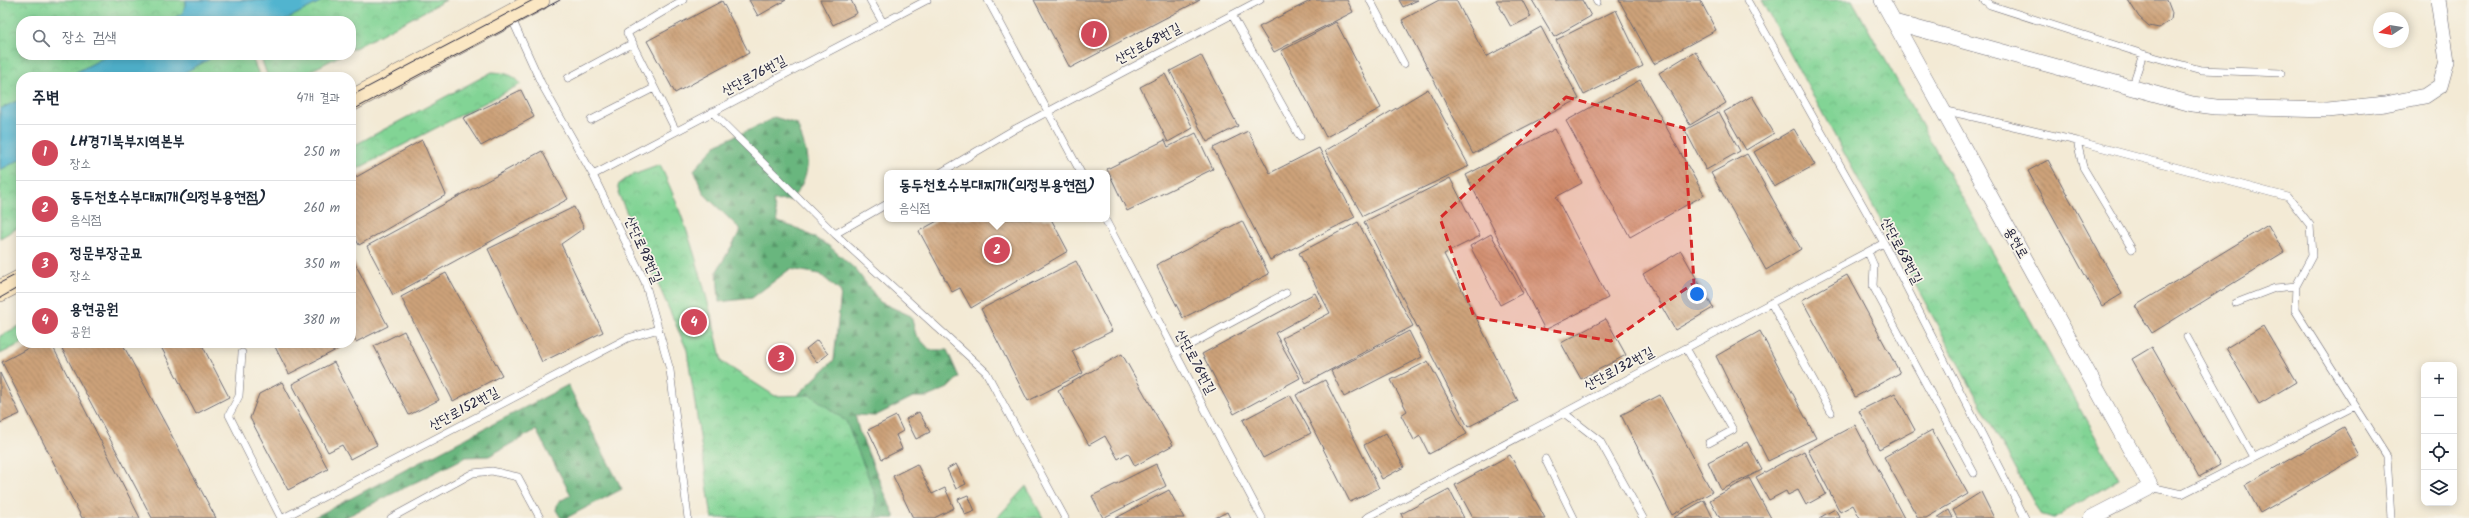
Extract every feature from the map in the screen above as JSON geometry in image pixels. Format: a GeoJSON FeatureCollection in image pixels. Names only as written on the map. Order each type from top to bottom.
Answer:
{"type":"FeatureCollection","features":[{"type":"Feature","properties":{"kind":"main road"},"geometry":{"type":"LineString","coordinates":[[356,98],[510,14],[539,0]]}},
{"type":"Feature","properties":{"kind":"main road"},"geometry":{"type":"LineString","coordinates":[[0,291],[16,283]]}},
{"type":"Feature","properties":{"kind":"street","name":"용현로"},"geometry":{"type":"LineString","coordinates":[[1882,0],[2151,487]]}},
{"type":"Feature","properties":{"kind":"street"},"geometry":{"type":"LineString","coordinates":[[1894,22],[2192,104],[2216,108],[2328,110],[2385,104],[2425,96],[2440,86],[2447,61],[2438,0]]}},
{"type":"Feature","properties":{"kind":"street"},"geometry":{"type":"LineString","coordinates":[[2091,518],[2151,487]]}},
{"type":"Feature","properties":{"kind":"lane"},"geometry":{"type":"LineString","coordinates":[[676,131],[627,33],[683,0]]}},
{"type":"Feature","properties":{"kind":"lane"},"geometry":{"type":"LineString","coordinates":[[870,0],[883,23]]}},
{"type":"Feature","properties":{"kind":"lane","name":"산단로76번길"},"geometry":{"type":"LineString","coordinates":[[593,174],[927,0]]}},
{"type":"Feature","properties":{"kind":"lane"},"geometry":{"type":"LineString","coordinates":[[988,0],[1079,170]]}},
{"type":"Feature","properties":{"kind":"lane","name":"산단로68번길"},"geometry":{"type":"LineString","coordinates":[[945,170],[1048,112],[1260,0]]}},
{"type":"Feature","properties":{"kind":"lane"},"geometry":{"type":"LineString","coordinates":[[1370,0],[1404,64]]}},
{"type":"Feature","properties":{"kind":"lane","name":"산단로68번길"},"geometry":{"type":"LineString","coordinates":[[1748,0],[1884,244],[2025,518]]}},
{"type":"Feature","properties":{"kind":"lane"},"geometry":{"type":"LineString","coordinates":[[1984,0],[1990,5],[2143,54],[2201,70],[2281,73]]}},
{"type":"Feature","properties":{"kind":"lane","name":"산단로98번길"},"geometry":{"type":"LineString","coordinates":[[510,14],[540,83],[593,174],[645,282],[670,370],[688,518]]}},
{"type":"Feature","properties":{"kind":"lane"},"geometry":{"type":"LineString","coordinates":[[1232,15],[1300,137]]}},
{"type":"Feature","properties":{"kind":"lane"},"geometry":{"type":"LineString","coordinates":[[568,78],[632,43]]}},
{"type":"Feature","properties":{"kind":"lane"},"geometry":{"type":"LineString","coordinates":[[2132,87],[2143,54]]}},
{"type":"Feature","properties":{"kind":"lane"},"geometry":{"type":"LineString","coordinates":[[592,120],[654,88]]}},
{"type":"Feature","properties":{"kind":"lane"},"geometry":{"type":"LineString","coordinates":[[1943,110],[2077,141],[2288,197],[2310,225],[2312,256],[2296,286],[2295,310],[2387,456],[2391,518]]}},
{"type":"Feature","properties":{"kind":"lane"},"geometry":{"type":"LineString","coordinates":[[712,112],[835,234],[986,372],[1065,518]]}},
{"type":"Feature","properties":{"kind":"lane"},"geometry":{"type":"LineString","coordinates":[[2077,141],[2083,167],[2132,249]]}},
{"type":"Feature","properties":{"kind":"lane"},"geometry":{"type":"LineString","coordinates":[[835,234],[884,206]]}},
{"type":"Feature","properties":{"kind":"lane","name":"산단로76번길"},"geometry":{"type":"LineString","coordinates":[[1107,222],[1262,518]]}},
{"type":"Feature","properties":{"kind":"lane","name":"산단로132번길"},"geometry":{"type":"LineString","coordinates":[[1366,518],[1884,244]]}},
{"type":"Feature","properties":{"kind":"lane"},"geometry":{"type":"LineString","coordinates":[[1868,252],[1874,266],[1872,286],[1974,473]]}},
{"type":"Feature","properties":{"kind":"lane"},"geometry":{"type":"LineString","coordinates":[[2236,303],[2275,288],[2296,286]]}},
{"type":"Feature","properties":{"kind":"lane"},"geometry":{"type":"LineString","coordinates":[[1175,353],[1286,293]]}},
{"type":"Feature","properties":{"kind":"lane"},"geometry":{"type":"LineString","coordinates":[[1771,303],[1831,412]]}},
{"type":"Feature","properties":{"kind":"lane","name":"산단로152번길"},"geometry":{"type":"LineString","coordinates":[[282,518],[628,338],[659,329]]}},
{"type":"Feature","properties":{"kind":"lane"},"geometry":{"type":"LineString","coordinates":[[2187,338],[2253,457]]}},
{"type":"Feature","properties":{"kind":"lane"},"geometry":{"type":"LineString","coordinates":[[1686,348],[1732,430],[1710,443]]}},
{"type":"Feature","properties":{"kind":"lane"},"geometry":{"type":"LineString","coordinates":[[242,353],[239,396],[229,415],[282,518]]}},
{"type":"Feature","properties":{"kind":"lane"},"geometry":{"type":"LineString","coordinates":[[2151,487],[2182,494],[2355,406]]}},
{"type":"Feature","properties":{"kind":"lane"},"geometry":{"type":"LineString","coordinates":[[1564,413],[1600,441],[1643,518]]}},
{"type":"Feature","properties":{"kind":"lane"},"geometry":{"type":"LineString","coordinates":[[1546,459],[1574,518]]}},
{"type":"Feature","properties":{"kind":"lane"},"geometry":{"type":"LineString","coordinates":[[391,518],[474,473],[492,471],[518,477],[540,518]]}},
{"type":"Feature","properties":{"kind":"highlighted area"},"geometry":{"type":"Polygon","coordinates":[[[1566,97],[1684,128],[1694,283],[1611,341],[1474,317],[1440,218],[1566,97]]]}},
{"type":"Feature","properties":{"kind":"green space"},"geometry":{"type":"Polygon","coordinates":[[[0,0],[228,0],[235,16],[16,16],[16,60],[253,60],[258,72],[16,72],[16,229],[0,238],[0,0]]]}},
{"type":"Feature","properties":{"kind":"green space"},"geometry":{"type":"Polygon","coordinates":[[[240,0],[446,0],[356,47],[356,16],[246,16],[240,0]]]}},
{"type":"Feature","properties":{"kind":"green space"},"geometry":{"type":"Polygon","coordinates":[[[1761,0],[1852,0],[2119,479],[2054,518],[2040,514],[1761,0]]]}},
{"type":"Feature","properties":{"kind":"green space"},"geometry":{"type":"Polygon","coordinates":[[[262,60],[331,60],[309,72],[266,72],[262,60]]]}},
{"type":"Feature","properties":{"kind":"green space"},"geometry":{"type":"Polygon","coordinates":[[[492,72],[508,75],[515,78],[521,84],[356,169],[356,144],[492,72]]]}},
{"type":"Feature","properties":{"kind":"green space"},"geometry":{"type":"Polygon","coordinates":[[[774,117],[797,124],[804,145],[807,163],[804,180],[799,190],[791,200],[773,201],[778,222],[799,229],[829,246],[856,270],[880,302],[911,316],[916,335],[930,350],[947,350],[959,377],[948,388],[927,397],[913,397],[875,416],[855,415],[859,431],[895,518],[788,518],[782,410],[834,360],[841,292],[820,274],[790,269],[752,298],[719,302],[717,271],[741,230],[704,194],[694,170],[717,144],[763,124],[774,117]]]}},
{"type":"Feature","properties":{"kind":"green space"},"geometry":{"type":"Polygon","coordinates":[[[660,165],[671,189],[697,262],[722,362],[775,396],[811,395],[846,421],[876,496],[875,518],[712,518],[687,350],[619,195],[618,185],[630,176],[660,165]]]}},
{"type":"Feature","properties":{"kind":"green space"},"geometry":{"type":"Polygon","coordinates":[[[16,328],[16,346],[0,354],[0,336],[16,328]]]}},
{"type":"Feature","properties":{"kind":"green space"},"geometry":{"type":"Polygon","coordinates":[[[568,385],[622,489],[566,518],[561,518],[556,510],[558,502],[571,495],[536,430],[489,456],[466,457],[344,518],[313,518],[568,385]]]}},
{"type":"Feature","properties":{"kind":"green space"},"geometry":{"type":"Polygon","coordinates":[[[1026,486],[1043,518],[997,518],[1026,486]]]}},
{"type":"Feature","properties":{"kind":"water"},"geometry":{"type":"Polygon","coordinates":[[[186,0],[324,0],[293,16],[178,16],[183,13],[186,0]]]}},
{"type":"Feature","properties":{"kind":"water"},"geometry":{"type":"Polygon","coordinates":[[[99,60],[208,60],[185,72],[77,72],[99,60]]]}},
{"type":"Feature","properties":{"kind":"water"},"geometry":{"type":"Polygon","coordinates":[[[16,101],[16,162],[0,170],[0,109],[16,101]]]}},
{"type":"Feature","properties":{"kind":"building"},"geometry":{"type":"Polygon","coordinates":[[[749,0],[786,0],[758,16],[749,0]]]}},
{"type":"Feature","properties":{"kind":"building"},"geometry":{"type":"Polygon","coordinates":[[[820,0],[851,0],[857,13],[833,25],[820,0]]]}},
{"type":"Feature","properties":{"kind":"building"},"geometry":{"type":"Polygon","coordinates":[[[1034,0],[1200,0],[1070,68],[1034,0]]]}},
{"type":"Feature","properties":{"kind":"building"},"geometry":{"type":"Polygon","coordinates":[[[1312,0],[1347,0],[1353,12],[1274,52],[1259,27],[1312,0]]]}},
{"type":"Feature","properties":{"kind":"building"},"geometry":{"type":"Polygon","coordinates":[[[1399,0],[1418,0],[1403,7],[1399,0]]]}},
{"type":"Feature","properties":{"kind":"building"},"geometry":{"type":"Polygon","coordinates":[[[1439,0],[1456,0],[1486,57],[1541,27],[1579,99],[1473,154],[1402,20],[1439,0]]]}},
{"type":"Feature","properties":{"kind":"building"},"geometry":{"type":"Polygon","coordinates":[[[1496,0],[1522,0],[1531,17],[1511,27],[1496,0]]]}},
{"type":"Feature","properties":{"kind":"building"},"geometry":{"type":"Polygon","coordinates":[[[1532,0],[1582,0],[1591,16],[1554,37],[1532,0]]]}},
{"type":"Feature","properties":{"kind":"building"},"geometry":{"type":"Polygon","coordinates":[[[1619,0],[1700,0],[1716,30],[1654,64],[1619,0]]]}},
{"type":"Feature","properties":{"kind":"building"},"geometry":{"type":"Polygon","coordinates":[[[2128,0],[2167,0],[2172,13],[2171,20],[2159,28],[2149,26],[2139,17],[2128,0]]]}},
{"type":"Feature","properties":{"kind":"building"},"geometry":{"type":"Polygon","coordinates":[[[722,1],[749,53],[675,93],[647,41],[722,1]]]}},
{"type":"Feature","properties":{"kind":"building"},"geometry":{"type":"Polygon","coordinates":[[[1616,10],[1643,66],[1584,95],[1556,40],[1616,10]]]}},
{"type":"Feature","properties":{"kind":"building"},"geometry":{"type":"Polygon","coordinates":[[[1336,22],[1381,108],[1326,137],[1281,51],[1336,22]]]}},
{"type":"Feature","properties":{"kind":"building"},"geometry":{"type":"Polygon","coordinates":[[[1695,51],[1726,103],[1690,125],[1659,73],[1695,51]]]}},
{"type":"Feature","properties":{"kind":"building"},"geometry":{"type":"Polygon","coordinates":[[[1201,55],[1238,126],[1207,142],[1170,71],[1201,55]]]}},
{"type":"Feature","properties":{"kind":"building"},"geometry":{"type":"Polygon","coordinates":[[[1165,74],[1193,128],[1168,142],[1140,87],[1165,74]]]}},
{"type":"Feature","properties":{"kind":"building"},"geometry":{"type":"Polygon","coordinates":[[[1640,80],[1704,195],[1630,237],[1566,121],[1640,80]]]}},
{"type":"Feature","properties":{"kind":"building"},"geometry":{"type":"Polygon","coordinates":[[[1428,89],[1469,166],[1363,216],[1325,151],[1428,89]]]}},
{"type":"Feature","properties":{"kind":"building"},"geometry":{"type":"Polygon","coordinates":[[[521,90],[534,117],[481,146],[463,118],[521,90]]]}},
{"type":"Feature","properties":{"kind":"building"},"geometry":{"type":"Polygon","coordinates":[[[1752,96],[1774,133],[1746,150],[1724,112],[1752,96]]]}},
{"type":"Feature","properties":{"kind":"building"},"geometry":{"type":"Polygon","coordinates":[[[1719,112],[1740,151],[1706,170],[1685,130],[1719,112]]]}},
{"type":"Feature","properties":{"kind":"building"},"geometry":{"type":"Polygon","coordinates":[[[1555,129],[1582,183],[1556,197],[1608,298],[1545,330],[1466,175],[1555,129]]]}},
{"type":"Feature","properties":{"kind":"building"},"geometry":{"type":"Polygon","coordinates":[[[1794,129],[1815,165],[1774,187],[1754,152],[1794,129]]]}},
{"type":"Feature","properties":{"kind":"building"},"geometry":{"type":"Polygon","coordinates":[[[1248,131],[1270,173],[1319,148],[1355,217],[1270,260],[1213,148],[1248,131]]]}},
{"type":"Feature","properties":{"kind":"building"},"geometry":{"type":"Polygon","coordinates":[[[1196,133],[1213,169],[1127,211],[1110,175],[1110,170],[1107,169],[1165,140],[1168,147],[1196,133]]]}},
{"type":"Feature","properties":{"kind":"building"},"geometry":{"type":"Polygon","coordinates":[[[422,140],[446,195],[359,245],[356,239],[356,177],[422,140]]]}},
{"type":"Feature","properties":{"kind":"building"},"geometry":{"type":"Polygon","coordinates":[[[542,151],[568,199],[393,295],[367,246],[542,151]]]}},
{"type":"Feature","properties":{"kind":"building"},"geometry":{"type":"Polygon","coordinates":[[[1747,154],[1801,249],[1766,270],[1711,173],[1747,154]]]}},
{"type":"Feature","properties":{"kind":"building"},"geometry":{"type":"Polygon","coordinates":[[[2048,160],[2122,294],[2102,306],[2028,171],[2048,160]]]}},
{"type":"Feature","properties":{"kind":"building"},"geometry":{"type":"Polygon","coordinates":[[[1450,178],[1480,236],[1444,254],[1518,401],[1468,427],[1364,222],[1450,178]]]}},
{"type":"Feature","properties":{"kind":"building"},"geometry":{"type":"Polygon","coordinates":[[[574,207],[584,228],[561,244],[603,332],[542,362],[488,249],[574,207]]]}},
{"type":"Feature","properties":{"kind":"building"},"geometry":{"type":"Polygon","coordinates":[[[1242,221],[1269,274],[1183,318],[1156,265],[1242,221]]]}},
{"type":"Feature","properties":{"kind":"building"},"geometry":{"type":"Polygon","coordinates":[[[936,222],[1053,222],[1068,251],[971,308],[960,288],[952,292],[919,231],[936,222]]]}},
{"type":"Feature","properties":{"kind":"building"},"geometry":{"type":"Polygon","coordinates":[[[1358,222],[1413,326],[1306,383],[1282,338],[1330,313],[1299,253],[1358,222]]]}},
{"type":"Feature","properties":{"kind":"building"},"geometry":{"type":"Polygon","coordinates":[[[2268,225],[2284,252],[2152,333],[2135,306],[2268,225]]]}},
{"type":"Feature","properties":{"kind":"building"},"geometry":{"type":"Polygon","coordinates":[[[1491,234],[1523,293],[1500,305],[1470,246],[1491,234]]]}},
{"type":"Feature","properties":{"kind":"building"},"geometry":{"type":"Polygon","coordinates":[[[1681,251],[1713,308],[1675,330],[1643,274],[1681,251]]]}},
{"type":"Feature","properties":{"kind":"building"},"geometry":{"type":"Polygon","coordinates":[[[1076,261],[1112,331],[1072,351],[1083,373],[1028,401],[981,309],[1076,261]]]}},
{"type":"Feature","properties":{"kind":"building"},"geometry":{"type":"Polygon","coordinates":[[[356,265],[388,326],[356,342],[356,265]]]}},
{"type":"Feature","properties":{"kind":"building"},"geometry":{"type":"Polygon","coordinates":[[[446,273],[502,375],[453,401],[401,297],[446,273]]]}},
{"type":"Feature","properties":{"kind":"building"},"geometry":{"type":"Polygon","coordinates":[[[1847,275],[1900,373],[1855,397],[1802,300],[1847,275]]]}},
{"type":"Feature","properties":{"kind":"building"},"geometry":{"type":"Polygon","coordinates":[[[1315,293],[1322,307],[1275,333],[1300,378],[1234,414],[1202,354],[1315,293]]]}},
{"type":"Feature","properties":{"kind":"building"},"geometry":{"type":"Polygon","coordinates":[[[1606,319],[1626,355],[1581,379],[1561,343],[1606,319]]]}},
{"type":"Feature","properties":{"kind":"building"},"geometry":{"type":"Polygon","coordinates":[[[2263,326],[2296,382],[2259,404],[2226,348],[2263,326]]]}},
{"type":"Feature","properties":{"kind":"building"},"geometry":{"type":"Polygon","coordinates":[[[404,331],[439,400],[409,415],[374,346],[404,331]]]}},
{"type":"Feature","properties":{"kind":"building"},"geometry":{"type":"Polygon","coordinates":[[[1409,331],[1422,357],[1344,397],[1331,371],[1409,331]]]}},
{"type":"Feature","properties":{"kind":"building"},"geometry":{"type":"Polygon","coordinates":[[[1760,331],[1816,438],[1768,461],[1716,356],[1760,331]]]}},
{"type":"Feature","properties":{"kind":"building"},"geometry":{"type":"Polygon","coordinates":[[[817,340],[828,354],[817,363],[806,349],[817,340]]]}},
{"type":"Feature","properties":{"kind":"building"},"geometry":{"type":"Polygon","coordinates":[[[2152,347],[2220,465],[2199,477],[2132,359],[2152,347]]]}},
{"type":"Feature","properties":{"kind":"building"},"geometry":{"type":"Polygon","coordinates":[[[29,348],[54,348],[140,518],[82,518],[2,362],[29,348]]]}},
{"type":"Feature","properties":{"kind":"building"},"geometry":{"type":"Polygon","coordinates":[[[62,348],[125,348],[216,518],[152,518],[62,348]]]}},
{"type":"Feature","properties":{"kind":"building"},"geometry":{"type":"Polygon","coordinates":[[[162,348],[204,348],[229,397],[196,414],[162,348]]]}},
{"type":"Feature","properties":{"kind":"building"},"geometry":{"type":"Polygon","coordinates":[[[276,348],[340,348],[289,374],[276,348]]]}},
{"type":"Feature","properties":{"kind":"building"},"geometry":{"type":"Polygon","coordinates":[[[1122,354],[1173,445],[1135,466],[1128,453],[1118,459],[1105,436],[1089,445],[1058,390],[1122,354]]]}},
{"type":"Feature","properties":{"kind":"building"},"geometry":{"type":"Polygon","coordinates":[[[1428,361],[1467,434],[1429,454],[1420,436],[1414,440],[1401,415],[1407,411],[1391,380],[1428,361]]]}},
{"type":"Feature","properties":{"kind":"building"},"geometry":{"type":"Polygon","coordinates":[[[334,362],[377,445],[350,459],[342,445],[328,452],[292,384],[334,362]]]}},
{"type":"Feature","properties":{"kind":"building"},"geometry":{"type":"Polygon","coordinates":[[[0,373],[20,414],[0,423],[0,373]]]}},
{"type":"Feature","properties":{"kind":"building"},"geometry":{"type":"Polygon","coordinates":[[[1325,380],[1379,488],[1350,502],[1296,395],[1325,380]]]}},
{"type":"Feature","properties":{"kind":"building"},"geometry":{"type":"Polygon","coordinates":[[[282,382],[328,469],[288,490],[250,418],[259,394],[282,382]]]}},
{"type":"Feature","properties":{"kind":"building"},"geometry":{"type":"Polygon","coordinates":[[[1895,393],[1915,430],[1879,449],[1859,411],[1895,393]]]}},
{"type":"Feature","properties":{"kind":"building"},"geometry":{"type":"Polygon","coordinates":[[[1290,395],[1311,433],[1263,458],[1243,420],[1290,395]]]}},
{"type":"Feature","properties":{"kind":"building"},"geometry":{"type":"Polygon","coordinates":[[[1660,395],[1712,492],[1672,515],[1621,415],[1660,395]]]}},
{"type":"Feature","properties":{"kind":"building"},"geometry":{"type":"Polygon","coordinates":[[[919,412],[930,432],[916,439],[906,419],[919,412]]]}},
{"type":"Feature","properties":{"kind":"building"},"geometry":{"type":"Polygon","coordinates":[[[896,416],[903,431],[896,435],[902,449],[882,459],[868,430],[896,416]]]}},
{"type":"Feature","properties":{"kind":"building"},"geometry":{"type":"Polygon","coordinates":[[[1855,425],[1904,518],[1860,518],[1853,505],[1840,512],[1808,450],[1855,425]]]}},
{"type":"Feature","properties":{"kind":"building"},"geometry":{"type":"Polygon","coordinates":[[[2344,428],[2360,456],[2260,513],[2245,485],[2344,428]]]}},
{"type":"Feature","properties":{"kind":"building"},"geometry":{"type":"Polygon","coordinates":[[[1932,430],[1968,494],[1926,518],[1918,518],[1884,457],[1932,430]]]}},
{"type":"Feature","properties":{"kind":"building"},"geometry":{"type":"Polygon","coordinates":[[[1386,433],[1404,467],[1382,479],[1364,445],[1386,433]]]}},
{"type":"Feature","properties":{"kind":"building"},"geometry":{"type":"Polygon","coordinates":[[[1747,442],[1762,470],[1721,490],[1708,462],[1747,442]]]}},
{"type":"Feature","properties":{"kind":"building"},"geometry":{"type":"Polygon","coordinates":[[[1804,451],[1826,494],[1806,505],[1798,490],[1788,495],[1786,491],[1769,500],[1756,477],[1804,451]]]}},
{"type":"Feature","properties":{"kind":"building"},"geometry":{"type":"Polygon","coordinates":[[[1510,455],[1545,518],[1473,518],[1455,485],[1510,455]]]}},
{"type":"Feature","properties":{"kind":"building"},"geometry":{"type":"Polygon","coordinates":[[[917,464],[932,494],[945,488],[954,508],[934,518],[913,518],[893,476],[917,464]]]}},
{"type":"Feature","properties":{"kind":"building"},"geometry":{"type":"Polygon","coordinates":[[[956,464],[966,484],[956,489],[947,469],[956,464]]]}},
{"type":"Feature","properties":{"kind":"building"},"geometry":{"type":"Polygon","coordinates":[[[1156,464],[1166,486],[1103,518],[1092,496],[1156,464]]]}},
{"type":"Feature","properties":{"kind":"building"},"geometry":{"type":"Polygon","coordinates":[[[1749,478],[1771,518],[1720,518],[1710,500],[1749,478]]]}},
{"type":"Feature","properties":{"kind":"building"},"geometry":{"type":"Polygon","coordinates":[[[1449,489],[1464,518],[1403,518],[1401,514],[1449,489]]]}},
{"type":"Feature","properties":{"kind":"building"},"geometry":{"type":"Polygon","coordinates":[[[1169,490],[1184,518],[1116,518],[1169,490]]]}},
{"type":"Feature","properties":{"kind":"building"},"geometry":{"type":"Polygon","coordinates":[[[1981,492],[1994,518],[1957,518],[1953,510],[1981,492]]]}},
{"type":"Feature","properties":{"kind":"building"},"geometry":{"type":"Polygon","coordinates":[[[968,495],[975,511],[965,515],[958,499],[968,495]]]}},
{"type":"Feature","properties":{"kind":"building"},"geometry":{"type":"Polygon","coordinates":[[[1704,500],[1713,518],[1673,518],[1704,500]]]}},
{"type":"Feature","properties":{"kind":"building"},"geometry":{"type":"Polygon","coordinates":[[[1835,509],[1840,518],[1819,518],[1835,509]]]}},
{"type":"Feature","properties":{"kind":"building"},"geometry":{"type":"Polygon","coordinates":[[[1949,510],[1953,518],[1937,518],[1949,510]]]}},
{"type":"Feature","properties":{"kind":"building"},"geometry":{"type":"Polygon","coordinates":[[[1227,512],[1230,518],[1215,518],[1227,512]]]}},
{"type":"Feature","properties":{"kind":"tram line"},"geometry":{"type":"LineString","coordinates":[[356,93],[533,0]]}},
{"type":"Feature","properties":{"kind":"tram line"},"geometry":{"type":"LineString","coordinates":[[356,108],[560,0]]}},
{"type":"Feature","properties":{"kind":"tram line"},"geometry":{"type":"LineString","coordinates":[[0,283],[16,275]]}},
{"type":"Feature","properties":{"kind":"tram line"},"geometry":{"type":"LineString","coordinates":[[0,298],[16,289]]}},
{"type":"Feature","properties":{"kind":"place","name":"LH경기북부지역본부"},"geometry":{"type":"Point","coordinates":[1094,34]}},
{"type":"Feature","properties":{"kind":"place","name":"동두천호수부대찌개(의정부용현점)"},"geometry":{"type":"Point","coordinates":[997,250]}},
{"type":"Feature","properties":{"kind":"place","name":"용현공원"},"geometry":{"type":"Point","coordinates":[694,322]}},
{"type":"Feature","properties":{"kind":"place","name":"정문부장군묘"},"geometry":{"type":"Point","coordinates":[781,358]}}]}
